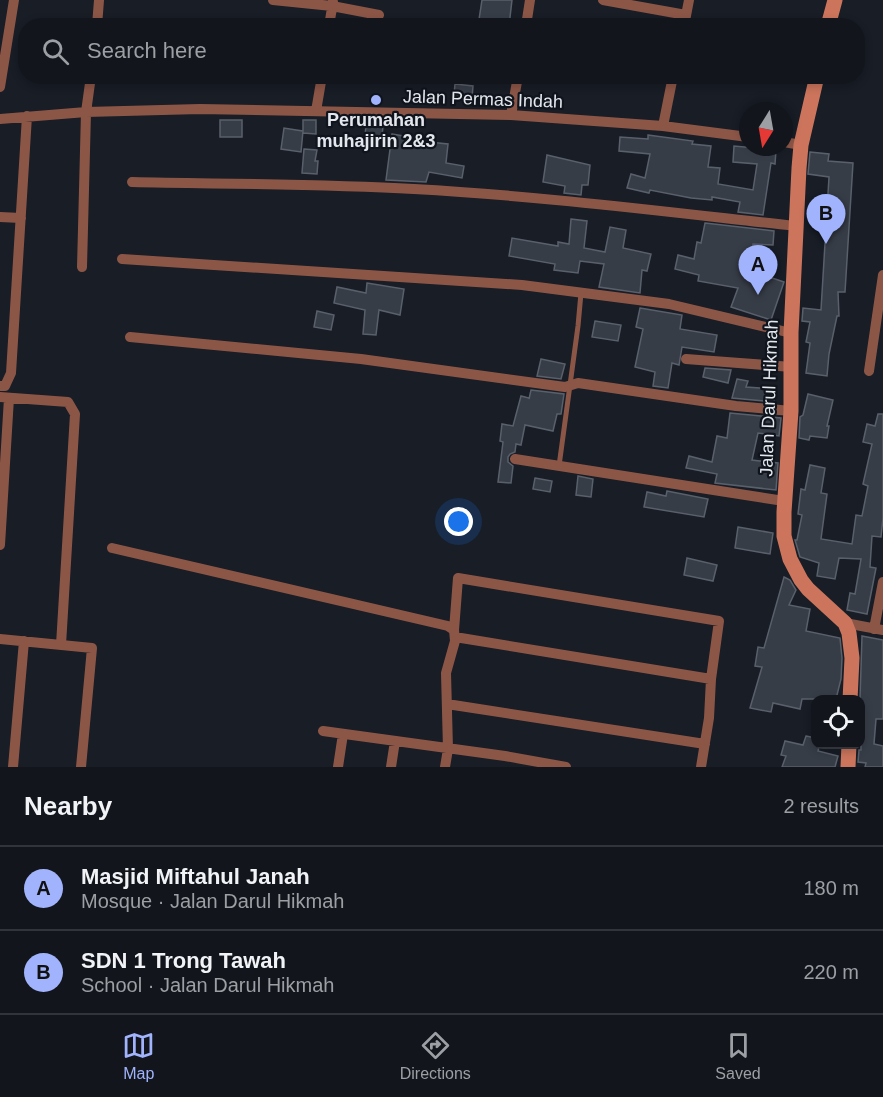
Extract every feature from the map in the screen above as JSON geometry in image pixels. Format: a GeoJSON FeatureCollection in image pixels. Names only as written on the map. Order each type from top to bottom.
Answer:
{"type":"FeatureCollection","features":[{"type":"Feature","properties":{"kind":"street"},"geometry":{"type":"LineString","coordinates":[[0,87],[14,0]]}},
{"type":"Feature","properties":{"kind":"street"},"geometry":{"type":"LineString","coordinates":[[98,18],[99,0]]}},
{"type":"Feature","properties":{"kind":"street"},"geometry":{"type":"LineString","coordinates":[[273,0],[333,3],[379,15]]}},
{"type":"Feature","properties":{"kind":"street"},"geometry":{"type":"LineString","coordinates":[[527,18],[530,0]]}},
{"type":"Feature","properties":{"kind":"street"},"geometry":{"type":"LineString","coordinates":[[603,0],[677,18]]}},
{"type":"Feature","properties":{"kind":"street"},"geometry":{"type":"LineString","coordinates":[[685,18],[689,0]]}},
{"type":"Feature","properties":{"kind":"street"},"geometry":{"type":"LineString","coordinates":[[830,18],[835,0]]}},
{"type":"Feature","properties":{"kind":"street"},"geometry":{"type":"LineString","coordinates":[[330,18],[333,3]]}},
{"type":"Feature","properties":{"kind":"street"},"geometry":{"type":"LineString","coordinates":[[82,267],[86,112],[90,84]]}},
{"type":"Feature","properties":{"kind":"street"},"geometry":{"type":"LineString","coordinates":[[316,111],[321,84]]}},
{"type":"Feature","properties":{"kind":"street"},"geometry":{"type":"LineString","coordinates":[[511,114],[517,84]]}},
{"type":"Feature","properties":{"kind":"street"},"geometry":{"type":"LineString","coordinates":[[663,126],[671,84]]}},
{"type":"Feature","properties":{"kind":"street","name":"Jalan Darul Hikmah"},"geometry":{"type":"LineString","coordinates":[[815,84],[801,145],[795,226],[791,411],[784,501],[784,536],[795,570],[808,589],[845,623]]}},
{"type":"Feature","properties":{"kind":"street","name":"Jalan Permas Indah"},"geometry":{"type":"LineString","coordinates":[[0,119],[86,112],[200,109],[511,114],[663,126],[739,136]]}},
{"type":"Feature","properties":{"kind":"street"},"geometry":{"type":"LineString","coordinates":[[0,386],[5,386],[11,373],[27,116]]}},
{"type":"Feature","properties":{"kind":"street"},"geometry":{"type":"LineString","coordinates":[[793,144],[801,145]]}},
{"type":"Feature","properties":{"kind":"street"},"geometry":{"type":"LineString","coordinates":[[132,182],[415,189],[795,226]]}},
{"type":"Feature","properties":{"kind":"street"},"geometry":{"type":"LineString","coordinates":[[0,217],[21,218]]}},
{"type":"Feature","properties":{"kind":"street"},"geometry":{"type":"LineString","coordinates":[[122,259],[482,282],[669,304],[791,333]]}},
{"type":"Feature","properties":{"kind":"street"},"geometry":{"type":"LineString","coordinates":[[869,371],[883,275]]}},
{"type":"Feature","properties":{"kind":"street"},"geometry":{"type":"LineString","coordinates":[[130,337],[362,359],[570,387],[578,383],[736,406],[791,411]]}},
{"type":"Feature","properties":{"kind":"street"},"geometry":{"type":"LineString","coordinates":[[686,359],[792,367]]}},
{"type":"Feature","properties":{"kind":"street"},"geometry":{"type":"LineString","coordinates":[[0,545],[5,398],[68,402],[75,414],[61,645]]}},
{"type":"Feature","properties":{"kind":"street"},"geometry":{"type":"LineString","coordinates":[[515,459],[784,501]]}},
{"type":"Feature","properties":{"kind":"street"},"geometry":{"type":"LineString","coordinates":[[112,548],[440,622],[454,634],[711,679]]}},
{"type":"Feature","properties":{"kind":"street"},"geometry":{"type":"LineString","coordinates":[[445,767],[448,749],[446,674],[454,634],[458,578],[719,621],[701,767]]}},
{"type":"Feature","properties":{"kind":"street"},"geometry":{"type":"LineString","coordinates":[[845,623],[879,630],[883,582]]}},
{"type":"Feature","properties":{"kind":"street"},"geometry":{"type":"LineString","coordinates":[[845,623],[849,633],[851,651],[850,695]]}},
{"type":"Feature","properties":{"kind":"street"},"geometry":{"type":"LineString","coordinates":[[0,639],[92,648],[81,767]]}},
{"type":"Feature","properties":{"kind":"street"},"geometry":{"type":"LineString","coordinates":[[13,767],[24,641]]}},
{"type":"Feature","properties":{"kind":"street"},"geometry":{"type":"LineString","coordinates":[[447,704],[705,744]]}},
{"type":"Feature","properties":{"kind":"street"},"geometry":{"type":"LineString","coordinates":[[323,731],[448,749],[504,762],[561,767]]}},
{"type":"Feature","properties":{"kind":"street"},"geometry":{"type":"LineString","coordinates":[[338,767],[343,734]]}},
{"type":"Feature","properties":{"kind":"street"},"geometry":{"type":"LineString","coordinates":[[391,767],[395,741]]}},
{"type":"Feature","properties":{"kind":"street"},"geometry":{"type":"LineString","coordinates":[[848,767],[849,749]]}},
{"type":"Feature","properties":{"kind":"lane"},"geometry":{"type":"LineString","coordinates":[[559,466],[581,293]]}},
{"type":"Feature","properties":{"kind":"building"},"geometry":{"type":"Polygon","coordinates":[[[482,0],[512,0],[510,18],[479,18],[482,0]]]}},
{"type":"Feature","properties":{"kind":"building"},"geometry":{"type":"Polygon","coordinates":[[[455,84],[473,86],[472,98],[454,95],[455,84]]]}},
{"type":"Feature","properties":{"kind":"building"},"geometry":{"type":"Polygon","coordinates":[[[220,120],[242,120],[242,137],[220,137],[220,120]]]}},
{"type":"Feature","properties":{"kind":"building"},"geometry":{"type":"Polygon","coordinates":[[[303,120],[316,120],[316,134],[303,133],[303,120]]]}},
{"type":"Feature","properties":{"kind":"building"},"geometry":{"type":"Polygon","coordinates":[[[366,124],[383,125],[382,138],[365,137],[366,124]]]}},
{"type":"Feature","properties":{"kind":"building"},"geometry":{"type":"Polygon","coordinates":[[[284,128],[303,131],[301,152],[281,149],[284,128]]]}},
{"type":"Feature","properties":{"kind":"building"},"geometry":{"type":"Polygon","coordinates":[[[392,134],[409,137],[409,140],[448,144],[446,163],[464,166],[462,178],[429,172],[426,182],[386,180],[392,134]]]}},
{"type":"Feature","properties":{"kind":"building"},"geometry":{"type":"Polygon","coordinates":[[[648,135],[693,141],[692,144],[711,146],[708,167],[720,168],[718,184],[753,190],[757,164],[733,162],[734,146],[739,146],[739,156],[776,156],[775,164],[771,163],[763,215],[738,212],[740,202],[712,197],[712,200],[691,198],[650,190],[649,193],[627,188],[631,174],[645,178],[650,154],[619,151],[620,137],[648,139],[648,135]]]}},
{"type":"Feature","properties":{"kind":"building"},"geometry":{"type":"Polygon","coordinates":[[[304,149],[317,150],[315,161],[318,161],[317,174],[302,173],[304,149]]]}},
{"type":"Feature","properties":{"kind":"building"},"geometry":{"type":"Polygon","coordinates":[[[810,152],[829,154],[828,161],[853,163],[845,292],[838,292],[839,316],[837,316],[829,354],[827,376],[806,373],[810,343],[806,342],[810,322],[802,321],[803,308],[821,310],[829,177],[808,174],[810,152]]]}},
{"type":"Feature","properties":{"kind":"building"},"geometry":{"type":"Polygon","coordinates":[[[547,155],[590,165],[588,185],[582,185],[581,195],[564,193],[565,186],[543,182],[547,155]]]}},
{"type":"Feature","properties":{"kind":"building"},"geometry":{"type":"Polygon","coordinates":[[[571,219],[587,221],[584,248],[605,252],[610,227],[626,230],[623,248],[651,254],[647,271],[642,270],[640,293],[599,287],[604,264],[580,261],[578,273],[554,270],[555,264],[509,256],[512,238],[558,246],[558,242],[569,244],[571,219]]]}},
{"type":"Feature","properties":{"kind":"building"},"geometry":{"type":"Polygon","coordinates":[[[705,223],[774,231],[773,245],[753,244],[749,270],[784,282],[771,320],[731,307],[738,288],[698,281],[699,275],[675,269],[678,255],[694,259],[697,242],[701,243],[705,223]]]}},
{"type":"Feature","properties":{"kind":"building"},"geometry":{"type":"Polygon","coordinates":[[[367,283],[404,289],[400,315],[379,310],[376,335],[363,334],[365,310],[334,303],[337,287],[366,293],[367,283]]]}},
{"type":"Feature","properties":{"kind":"building"},"geometry":{"type":"Polygon","coordinates":[[[640,308],[682,315],[680,329],[717,335],[714,352],[682,347],[679,365],[672,363],[668,388],[653,386],[655,372],[635,367],[643,329],[636,327],[640,308]]]}},
{"type":"Feature","properties":{"kind":"building"},"geometry":{"type":"Polygon","coordinates":[[[317,311],[334,315],[331,330],[314,327],[317,311]]]}},
{"type":"Feature","properties":{"kind":"building"},"geometry":{"type":"Polygon","coordinates":[[[595,321],[621,325],[618,341],[592,337],[595,321]]]}},
{"type":"Feature","properties":{"kind":"building"},"geometry":{"type":"Polygon","coordinates":[[[541,359],[565,364],[561,379],[537,376],[541,359]]]}},
{"type":"Feature","properties":{"kind":"building"},"geometry":{"type":"Polygon","coordinates":[[[705,368],[731,370],[728,383],[703,377],[705,368]]]}},
{"type":"Feature","properties":{"kind":"building"},"geometry":{"type":"Polygon","coordinates":[[[737,379],[748,381],[746,387],[775,389],[774,402],[732,398],[737,379]]]}},
{"type":"Feature","properties":{"kind":"building"},"geometry":{"type":"Polygon","coordinates":[[[531,390],[564,394],[561,414],[557,414],[553,431],[525,425],[521,445],[516,444],[515,452],[508,457],[508,462],[513,466],[511,483],[498,482],[503,442],[500,441],[502,424],[513,426],[521,396],[529,399],[531,390]]]}},
{"type":"Feature","properties":{"kind":"building"},"geometry":{"type":"Polygon","coordinates":[[[808,394],[833,400],[827,426],[829,426],[827,438],[810,436],[809,440],[799,438],[800,417],[803,415],[808,394]]]}},
{"type":"Feature","properties":{"kind":"building"},"geometry":{"type":"Polygon","coordinates":[[[730,413],[781,418],[779,436],[758,433],[752,460],[778,463],[776,490],[715,483],[717,474],[686,468],[689,456],[712,462],[717,436],[727,438],[730,413]]]}},
{"type":"Feature","properties":{"kind":"building"},"geometry":{"type":"Polygon","coordinates":[[[878,414],[883,414],[883,518],[881,537],[872,536],[870,567],[876,568],[867,614],[847,610],[850,593],[855,594],[861,559],[839,558],[835,579],[817,576],[819,563],[800,557],[795,540],[797,540],[802,515],[798,514],[801,489],[805,490],[810,465],[825,468],[821,493],[827,494],[821,539],[852,544],[856,515],[862,516],[868,486],[863,484],[872,444],[863,442],[867,424],[875,426],[878,414]]]}},
{"type":"Feature","properties":{"kind":"building"},"geometry":{"type":"Polygon","coordinates":[[[578,476],[593,479],[591,497],[576,495],[578,476]]]}},
{"type":"Feature","properties":{"kind":"building"},"geometry":{"type":"Polygon","coordinates":[[[535,478],[552,481],[550,492],[533,489],[535,478]]]}},
{"type":"Feature","properties":{"kind":"building"},"geometry":{"type":"Polygon","coordinates":[[[667,491],[708,499],[704,517],[644,507],[647,492],[666,496],[667,491]]]}},
{"type":"Feature","properties":{"kind":"building"},"geometry":{"type":"Polygon","coordinates":[[[738,527],[773,533],[770,554],[735,548],[738,527]]]}},
{"type":"Feature","properties":{"kind":"building"},"geometry":{"type":"Polygon","coordinates":[[[687,558],[717,565],[713,581],[684,575],[687,558]]]}},
{"type":"Feature","properties":{"kind":"building"},"geometry":{"type":"Polygon","coordinates":[[[784,577],[790,580],[796,590],[789,605],[810,609],[806,631],[840,638],[841,679],[837,695],[811,695],[811,699],[802,699],[800,709],[773,703],[771,712],[750,708],[762,667],[755,666],[758,647],[764,648],[784,577]]]}},
{"type":"Feature","properties":{"kind":"building"},"geometry":{"type":"Polygon","coordinates":[[[862,636],[883,640],[883,719],[876,719],[874,744],[883,746],[883,767],[865,767],[866,763],[858,762],[859,750],[865,749],[865,695],[860,695],[862,636]]]}},
{"type":"Feature","properties":{"kind":"building"},"geometry":{"type":"Polygon","coordinates":[[[806,736],[811,737],[811,749],[819,749],[818,751],[838,756],[835,767],[782,767],[786,756],[781,755],[785,741],[803,745],[806,736]]]}},
{"type":"Feature","properties":{"kind":"place","name":"Perumahan muhajirin 2&3"},"geometry":{"type":"Point","coordinates":[376,100]}},
{"type":"Feature","properties":{"kind":"place","name":"SDN 1 Trong Tawah"},"geometry":{"type":"Point","coordinates":[826,244]}},
{"type":"Feature","properties":{"kind":"place","name":"Masjid Miftahul Janah"},"geometry":{"type":"Point","coordinates":[758,295]}}]}
